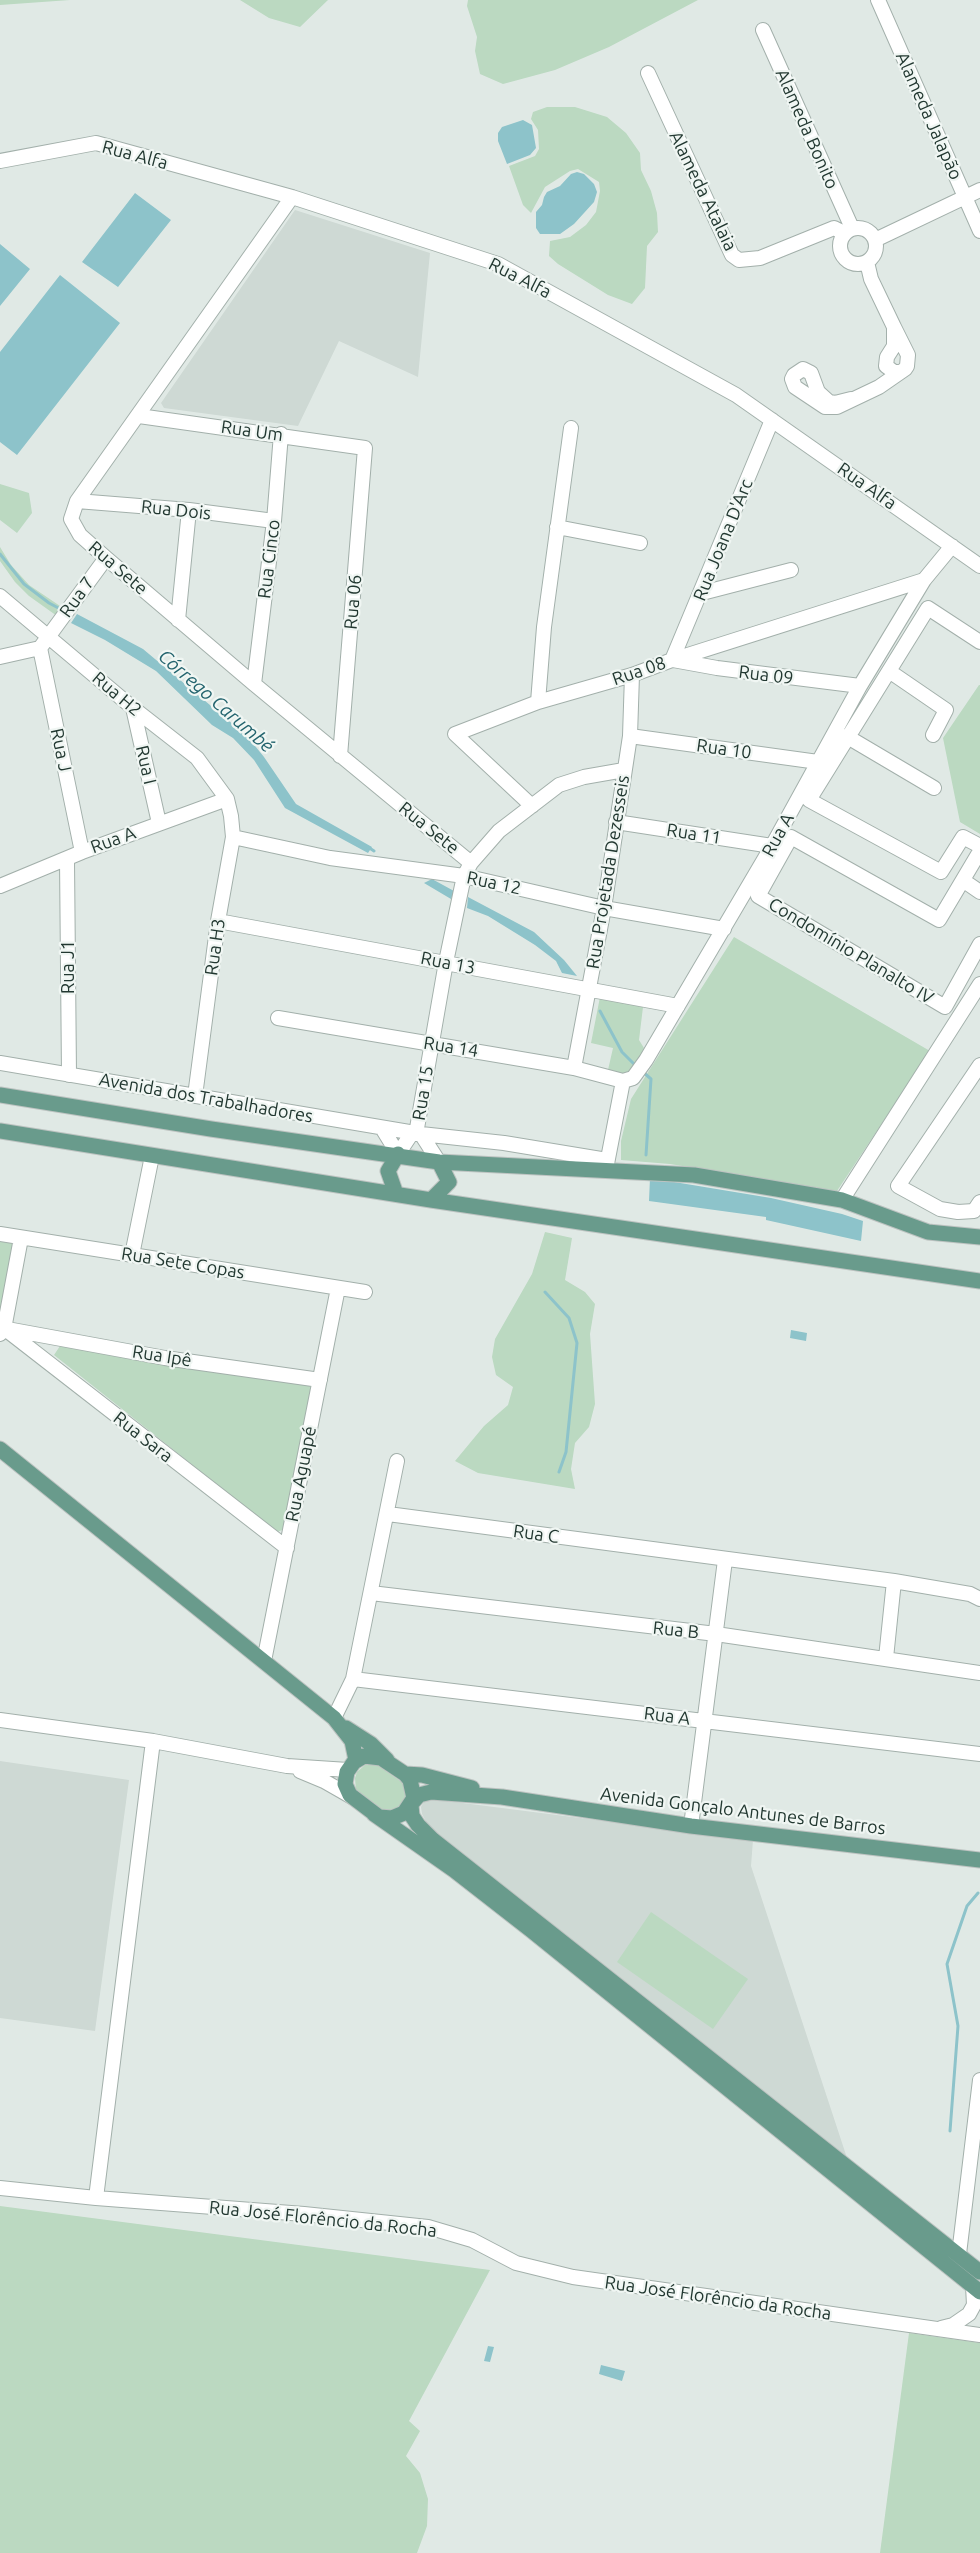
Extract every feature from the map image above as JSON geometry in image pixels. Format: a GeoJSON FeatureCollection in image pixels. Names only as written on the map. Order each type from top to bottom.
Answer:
{"type":"FeatureCollection","features":[{"type":"Feature","properties":{"kind":"main road"},"geometry":{"type":"LineString","coordinates":[[0,1095],[374,1154],[398,1154],[439,1162],[606,1166],[694,1176],[842,1200],[928,1232],[980,1237]]}},
{"type":"Feature","properties":{"kind":"main road"},"geometry":{"type":"LineString","coordinates":[[0,1131],[431,1200],[980,1281]]}},
{"type":"Feature","properties":{"kind":"main road"},"geometry":{"type":"LineString","coordinates":[[396,1194],[388,1172],[398,1154]]}},
{"type":"Feature","properties":{"kind":"main road"},"geometry":{"type":"LineString","coordinates":[[431,1200],[449,1182],[439,1162]]}},
{"type":"Feature","properties":{"kind":"main road"},"geometry":{"type":"LineString","coordinates":[[0,1449],[337,1720],[378,1750],[391,1765]]}},
{"type":"Feature","properties":{"kind":"main road"},"geometry":{"type":"LineString","coordinates":[[337,1720],[352,1741],[352,1765],[346,1784],[352,1797],[454,1870],[531,1930],[976,2289]]}},
{"type":"Feature","properties":{"kind":"main road"},"geometry":{"type":"LineString","coordinates":[[352,1765],[364,1756],[374,1756],[405,1774],[413,1787],[412,1816],[433,1840],[980,2272]]}},
{"type":"Feature","properties":{"kind":"main road","name":"Avenida Gonçalo Antunes de Barros"},"geometry":{"type":"LineString","coordinates":[[405,1774],[422,1775],[502,1797]]}},
{"type":"Feature","properties":{"kind":"main road","name":"Avenida Gonçalo Antunes de Barros"},"geometry":{"type":"LineString","coordinates":[[411,1804],[419,1795],[431,1792],[502,1797],[691,1826],[980,1860]]}},
{"type":"Feature","properties":{"kind":"main road"},"geometry":{"type":"LineString","coordinates":[[374,1814],[384,1818],[394,1818],[404,1813],[411,1804]]}},
{"type":"Feature","properties":{"kind":"street","name":"Alameda Jalapão"},"geometry":{"type":"LineString","coordinates":[[878,0],[980,231]]}},
{"type":"Feature","properties":{"kind":"street","name":"Alameda Bonito"},"geometry":{"type":"LineString","coordinates":[[763,30],[848,231]]}},
{"type":"Feature","properties":{"kind":"street","name":"Alameda Atalaia"},"geometry":{"type":"LineString","coordinates":[[648,73],[732,255],[740,260],[760,258],[834,228],[848,231]]}},
{"type":"Feature","properties":{"kind":"street","name":"Rua Alfa"},"geometry":{"type":"LineString","coordinates":[[0,161],[96,143],[292,197],[498,264],[736,395],[980,566]]}},
{"type":"Feature","properties":{"kind":"street"},"geometry":{"type":"LineString","coordinates":[[875,240],[980,190]]}},
{"type":"Feature","properties":{"kind":"street","name":"Rua Sete"},"geometry":{"type":"LineString","coordinates":[[292,197],[139,416],[77,500],[71,519],[80,535],[178,620],[340,756],[471,862]]}},
{"type":"Feature","properties":{"kind":"street"},"geometry":{"type":"LineString","coordinates":[[863,228],[873,235],[875,240],[875,253],[867,262],[856,264],[841,255],[839,244],[848,231],[863,228]]}},
{"type":"Feature","properties":{"kind":"street"},"geometry":{"type":"LineString","coordinates":[[851,400],[879,387],[907,366],[908,355],[871,279],[867,262]]}},
{"type":"Feature","properties":{"kind":"street"},"geometry":{"type":"LineString","coordinates":[[879,387],[885,377],[887,357],[894,346],[894,327]]}},
{"type":"Feature","properties":{"kind":"street"},"geometry":{"type":"LineString","coordinates":[[886,366],[894,372],[900,372]]}},
{"type":"Feature","properties":{"kind":"street","name":"Rua Um"},"geometry":{"type":"LineString","coordinates":[[139,416],[281,434],[365,448]]}},
{"type":"Feature","properties":{"kind":"street","name":"Rua Joana D'Arc"},"geometry":{"type":"LineString","coordinates":[[672,660],[702,593],[772,420]]}},
{"type":"Feature","properties":{"kind":"street"},"geometry":{"type":"LineString","coordinates":[[538,702],[557,527],[571,428]]}},
{"type":"Feature","properties":{"kind":"street","name":"Rua Cinco"},"geometry":{"type":"LineString","coordinates":[[254,684],[274,521],[281,434]]}},
{"type":"Feature","properties":{"kind":"street","name":"Rua 06"},"geometry":{"type":"LineString","coordinates":[[340,756],[365,448]]}},
{"type":"Feature","properties":{"kind":"street","name":"Rua Dois"},"geometry":{"type":"LineString","coordinates":[[77,500],[190,510],[274,521]]}},
{"type":"Feature","properties":{"kind":"street"},"geometry":{"type":"LineString","coordinates":[[178,620],[190,510]]}},
{"type":"Feature","properties":{"kind":"street"},"geometry":{"type":"LineString","coordinates":[[557,527],[640,543]]}},
{"type":"Feature","properties":{"kind":"street","name":"Rua A"},"geometry":{"type":"LineString","coordinates":[[628,1080],[646,1060],[724,929],[860,686],[924,580],[952,546]]}},
{"type":"Feature","properties":{"kind":"street","name":"Rua 7"},"geometry":{"type":"LineString","coordinates":[[40,648],[106,558]]}},
{"type":"Feature","properties":{"kind":"street"},"geometry":{"type":"LineString","coordinates":[[702,593],[791,570]]}},
{"type":"Feature","properties":{"kind":"street","name":"Rua 08"},"geometry":{"type":"LineString","coordinates":[[532,806],[455,734],[538,702],[632,675],[672,660],[924,580]]}},
{"type":"Feature","properties":{"kind":"street","name":"Rua H2"},"geometry":{"type":"LineString","coordinates":[[0,596],[133,708],[197,758],[227,799]]}},
{"type":"Feature","properties":{"kind":"street"},"geometry":{"type":"LineString","coordinates":[[980,642],[928,608],[889,672],[846,736],[809,800],[941,872],[963,837],[980,846]]}},
{"type":"Feature","properties":{"kind":"street"},"geometry":{"type":"LineString","coordinates":[[0,657],[40,648]]}},
{"type":"Feature","properties":{"kind":"street","name":"Rua J"},"geometry":{"type":"LineString","coordinates":[[40,648],[82,852]]}},
{"type":"Feature","properties":{"kind":"street","name":"Rua 09"},"geometry":{"type":"LineString","coordinates":[[672,660],[717,668],[860,686]]}},
{"type":"Feature","properties":{"kind":"street"},"geometry":{"type":"LineString","coordinates":[[889,672],[946,710],[933,735]]}},
{"type":"Feature","properties":{"kind":"street","name":"Rua Projetada Dezesseis"},"geometry":{"type":"LineString","coordinates":[[574,1068],[604,908],[630,736],[632,675]]}},
{"type":"Feature","properties":{"kind":"street","name":"Rua I"},"geometry":{"type":"LineString","coordinates":[[133,708],[159,823]]}},
{"type":"Feature","properties":{"kind":"street","name":"Rua 10"},"geometry":{"type":"LineString","coordinates":[[630,736],[818,762]]}},
{"type":"Feature","properties":{"kind":"street"},"geometry":{"type":"LineString","coordinates":[[846,736],[934,788]]}},
{"type":"Feature","properties":{"kind":"street"},"geometry":{"type":"LineString","coordinates":[[464,876],[471,862],[499,831],[559,785],[584,777],[624,770]]}},
{"type":"Feature","properties":{"kind":"street","name":"Rua A"},"geometry":{"type":"LineString","coordinates":[[1,881],[67,860],[82,852],[227,799]]}},
{"type":"Feature","properties":{"kind":"street","name":"Rua H3"},"geometry":{"type":"LineString","coordinates":[[195,1096],[218,920],[233,837],[232,816],[227,799]]}},
{"type":"Feature","properties":{"kind":"street","name":"Rua 11"},"geometry":{"type":"LineString","coordinates":[[616,822],[772,846]]}},
{"type":"Feature","properties":{"kind":"street","name":"Rua 12"},"geometry":{"type":"LineString","coordinates":[[233,837],[330,858],[464,876],[604,908],[724,929]]}},
{"type":"Feature","properties":{"kind":"street","name":"Condomínio Planalto IV"},"geometry":{"type":"LineString","coordinates":[[980,851],[964,881],[939,920],[791,837],[758,896],[945,1007],[980,944]]}},
{"type":"Feature","properties":{"kind":"street","name":"Rua J1"},"geometry":{"type":"LineString","coordinates":[[67,860],[69,1075]]}},
{"type":"Feature","properties":{"kind":"street","name":"Rua 15"},"geometry":{"type":"LineString","coordinates":[[398,1154],[416,1134],[430,1044],[464,876]]}},
{"type":"Feature","properties":{"kind":"street"},"geometry":{"type":"LineString","coordinates":[[964,881],[980,892]]}},
{"type":"Feature","properties":{"kind":"street","name":"Rua 13"},"geometry":{"type":"LineString","coordinates":[[218,920],[678,1006]]}},
{"type":"Feature","properties":{"kind":"street"},"geometry":{"type":"LineString","coordinates":[[842,1200],[980,984]]}},
{"type":"Feature","properties":{"kind":"street","name":"Rua 14"},"geometry":{"type":"LineString","coordinates":[[278,1018],[574,1068],[628,1080]]}},
{"type":"Feature","properties":{"kind":"street","name":"Avenida dos Trabalhadores"},"geometry":{"type":"LineString","coordinates":[[0,1063],[416,1134],[504,1143],[606,1166]]}},
{"type":"Feature","properties":{"kind":"street"},"geometry":{"type":"LineString","coordinates":[[980,1065],[898,1186],[940,1209],[958,1212],[974,1211],[980,1202]]}},
{"type":"Feature","properties":{"kind":"street"},"geometry":{"type":"LineString","coordinates":[[606,1166],[628,1080]]}},
{"type":"Feature","properties":{"kind":"street"},"geometry":{"type":"LineString","coordinates":[[382,1128],[398,1154]]}},
{"type":"Feature","properties":{"kind":"street","name":"Rua 15"},"geometry":{"type":"LineString","coordinates":[[416,1134],[439,1162]]}},
{"type":"Feature","properties":{"kind":"street"},"geometry":{"type":"LineString","coordinates":[[132,1256],[152,1156]]}},
{"type":"Feature","properties":{"kind":"street","name":"Rua Sete Copas"},"geometry":{"type":"LineString","coordinates":[[0,1234],[365,1292]]}},
{"type":"Feature","properties":{"kind":"street"},"geometry":{"type":"LineString","coordinates":[[1,1329],[21,1238]]}},
{"type":"Feature","properties":{"kind":"street","name":"Rua Aguapé"},"geometry":{"type":"LineString","coordinates":[[264,1661],[338,1288]]}},
{"type":"Feature","properties":{"kind":"street","name":"Rua Ipê"},"geometry":{"type":"LineString","coordinates":[[1,1329],[165,1358],[320,1380]]}},
{"type":"Feature","properties":{"kind":"street","name":"Rua Sara"},"geometry":{"type":"LineString","coordinates":[[1,1329],[287,1548]]}},
{"type":"Feature","properties":{"kind":"street"},"geometry":{"type":"LineString","coordinates":[[337,1720],[353,1679],[388,1514],[397,1461]]}},
{"type":"Feature","properties":{"kind":"street","name":"Rua C"},"geometry":{"type":"LineString","coordinates":[[388,1514],[894,1581],[970,1594],[980,1599]]}},
{"type":"Feature","properties":{"kind":"street"},"geometry":{"type":"LineString","coordinates":[[691,1826],[725,1560]]}},
{"type":"Feature","properties":{"kind":"street"},"geometry":{"type":"LineString","coordinates":[[886,1658],[894,1581]]}},
{"type":"Feature","properties":{"kind":"street","name":"Rua B"},"geometry":{"type":"LineString","coordinates":[[371,1593],[716,1634],[886,1658],[980,1674]]}},
{"type":"Feature","properties":{"kind":"street","name":"Rua A"},"geometry":{"type":"LineString","coordinates":[[353,1679],[980,1754]]}},
{"type":"Feature","properties":{"kind":"street"},"geometry":{"type":"LineString","coordinates":[[0,1720],[153,1740],[287,1766],[324,1780],[352,1797]]}},
{"type":"Feature","properties":{"kind":"street"},"geometry":{"type":"LineString","coordinates":[[96,2198],[153,1740]]}},
{"type":"Feature","properties":{"kind":"street"},"geometry":{"type":"LineString","coordinates":[[287,1766],[352,1765]]}},
{"type":"Feature","properties":{"kind":"street"},"geometry":{"type":"LineString","coordinates":[[959,2254],[980,2080]]}},
{"type":"Feature","properties":{"kind":"street","name":"Rua José Florêncio da Rocha"},"geometry":{"type":"LineString","coordinates":[[0,2188],[96,2198],[304,2214],[428,2227],[472,2240],[516,2263],[573,2277],[980,2336]]}},
{"type":"Feature","properties":{"kind":"street","name":"Rua José Florêncio da Rocha"},"geometry":{"type":"LineString","coordinates":[[936,2329],[953,2325],[969,2314],[974,2305],[976,2289]]}},
{"type":"Feature","properties":{"kind":"shaded area"},"geometry":{"type":"Polygon","coordinates":[[[295,210],[430,253],[418,377],[339,341],[298,426],[164,408],[161,403],[295,210]]]}},
{"type":"Feature","properties":{"kind":"shaded area"},"geometry":{"type":"Polygon","coordinates":[[[0,1761],[129,1780],[95,2031],[0,2018],[0,1761]]]}},
{"type":"Feature","properties":{"kind":"shaded area"},"geometry":{"type":"Polygon","coordinates":[[[439,1800],[753,1840],[751,1866],[847,2158],[430,1829],[422,1814],[421,1807],[424,1801],[439,1800]]]}},
{"type":"Feature","properties":{"kind":"green space"},"geometry":{"type":"Polygon","coordinates":[[[0,0],[70,0],[0,5],[0,0]]]}},
{"type":"Feature","properties":{"kind":"green space"},"geometry":{"type":"Polygon","coordinates":[[[240,0],[328,0],[300,27],[269,18],[240,0]]]}},
{"type":"Feature","properties":{"kind":"green space"},"geometry":{"type":"Polygon","coordinates":[[[468,0],[698,0],[609,47],[555,70],[503,84],[480,74],[475,51],[477,37],[467,6],[468,0]]]}},
{"type":"Feature","properties":{"kind":"green space"},"geometry":{"type":"Polygon","coordinates":[[[547,107],[575,107],[607,117],[626,133],[640,153],[641,170],[651,191],[657,213],[658,232],[647,246],[645,288],[632,304],[608,295],[558,264],[549,256],[550,241],[570,237],[586,225],[596,212],[600,191],[599,182],[578,169],[570,171],[545,187],[531,213],[523,205],[509,166],[535,156],[539,149],[538,130],[531,119],[533,112],[547,107]]]}},
{"type":"Feature","properties":{"kind":"green space"},"geometry":{"type":"Polygon","coordinates":[[[0,484],[29,493],[32,513],[17,533],[0,520],[0,484]]]}},
{"type":"Feature","properties":{"kind":"green space"},"geometry":{"type":"Polygon","coordinates":[[[0,547],[11,565],[29,585],[63,608],[57,616],[29,596],[15,582],[0,561],[0,547]]]}},
{"type":"Feature","properties":{"kind":"green space"},"geometry":{"type":"Polygon","coordinates":[[[979,685],[980,834],[960,822],[943,738],[979,685]]]}},
{"type":"Feature","properties":{"kind":"green space"},"geometry":{"type":"Polygon","coordinates":[[[734,937],[930,1051],[837,1191],[670,1164],[621,1160],[621,1141],[631,1099],[734,937]]]}},
{"type":"Feature","properties":{"kind":"green space"},"geometry":{"type":"Polygon","coordinates":[[[600,997],[643,1007],[639,1040],[644,1048],[639,1061],[630,1072],[624,1074],[608,1070],[613,1048],[591,1043],[600,997]]]}},
{"type":"Feature","properties":{"kind":"green space"},"geometry":{"type":"Polygon","coordinates":[[[545,1232],[572,1238],[565,1280],[585,1292],[595,1304],[590,1334],[595,1404],[589,1427],[575,1443],[571,1469],[575,1489],[478,1473],[455,1461],[484,1426],[508,1405],[513,1387],[496,1375],[492,1357],[495,1339],[532,1274],[545,1232]]]}},
{"type":"Feature","properties":{"kind":"green space"},"geometry":{"type":"Polygon","coordinates":[[[0,1238],[15,1240],[0,1314],[0,1238]]]}},
{"type":"Feature","properties":{"kind":"green space"},"geometry":{"type":"Polygon","coordinates":[[[60,1346],[314,1386],[285,1529],[277,1532],[54,1355],[60,1346]]]}},
{"type":"Feature","properties":{"kind":"green space"},"geometry":{"type":"Polygon","coordinates":[[[376,1764],[403,1783],[408,1797],[403,1808],[383,1812],[356,1791],[355,1778],[357,1772],[365,1765],[376,1764]]]}},
{"type":"Feature","properties":{"kind":"green space"},"geometry":{"type":"Polygon","coordinates":[[[651,1912],[748,1979],[713,2029],[617,1962],[651,1912]]]}},
{"type":"Feature","properties":{"kind":"green space"},"geometry":{"type":"Polygon","coordinates":[[[0,2206],[490,2270],[409,2421],[420,2431],[406,2456],[420,2473],[428,2499],[427,2526],[417,2553],[0,2553],[0,2206]]]}},
{"type":"Feature","properties":{"kind":"green space"},"geometry":{"type":"Polygon","coordinates":[[[909,2333],[980,2343],[980,2553],[880,2553],[909,2333]]]}},
{"type":"Feature","properties":{"kind":"water"},"geometry":{"type":"Polygon","coordinates":[[[523,120],[532,125],[536,148],[530,155],[507,164],[498,141],[498,133],[502,127],[523,120]]]}},
{"type":"Feature","properties":{"kind":"water"},"geometry":{"type":"Polygon","coordinates":[[[577,172],[584,174],[594,184],[597,192],[594,202],[574,224],[560,234],[540,234],[536,228],[536,212],[542,205],[544,197],[547,192],[560,186],[571,174],[577,172]]]}},
{"type":"Feature","properties":{"kind":"water"},"geometry":{"type":"Polygon","coordinates":[[[135,193],[171,220],[118,287],[82,262],[135,193]]]}},
{"type":"Feature","properties":{"kind":"water"},"geometry":{"type":"Polygon","coordinates":[[[0,244],[30,269],[0,306],[0,244]]]}},
{"type":"Feature","properties":{"kind":"water"},"geometry":{"type":"Polygon","coordinates":[[[60,275],[120,323],[17,455],[0,442],[0,352],[60,275]]]}},
{"type":"Feature","properties":{"kind":"water"},"geometry":{"type":"Polygon","coordinates":[[[77,614],[143,649],[247,736],[264,757],[296,804],[372,847],[368,853],[285,808],[254,760],[233,738],[212,725],[156,671],[105,640],[71,623],[77,614]]]}},
{"type":"Feature","properties":{"kind":"water"},"geometry":{"type":"Polygon","coordinates":[[[432,879],[454,891],[451,899],[424,883],[432,879]]]}},
{"type":"Feature","properties":{"kind":"water"},"geometry":{"type":"Polygon","coordinates":[[[468,897],[534,932],[564,960],[577,976],[562,973],[556,961],[535,945],[488,916],[467,908],[468,897]]]}},
{"type":"Feature","properties":{"kind":"water"},"geometry":{"type":"Polygon","coordinates":[[[650,1178],[771,1198],[842,1214],[863,1221],[861,1241],[766,1220],[766,1217],[649,1201],[650,1178]]]}},
{"type":"Feature","properties":{"kind":"water"},"geometry":{"type":"Polygon","coordinates":[[[791,1330],[807,1333],[806,1341],[790,1338],[791,1330]]]}},
{"type":"Feature","properties":{"kind":"water"},"geometry":{"type":"Polygon","coordinates":[[[488,2346],[494,2347],[490,2362],[484,2361],[488,2346]]]}},
{"type":"Feature","properties":{"kind":"water"},"geometry":{"type":"Polygon","coordinates":[[[601,2365],[625,2371],[622,2381],[599,2374],[601,2365]]]}},
{"type":"Feature","properties":{"kind":"waterway","name":"Córrego Carumbé"},"geometry":{"type":"LineString","coordinates":[[0,554],[24,584],[49,603],[64,611]]}},
{"type":"Feature","properties":{"kind":"waterway","name":"Córrego Carumbé"},"geometry":{"type":"LineString","coordinates":[[368,847],[374,851]]}},
{"type":"Feature","properties":{"kind":"waterway","name":"Córrego Carumbé"},"geometry":{"type":"LineString","coordinates":[[600,1011],[622,1052],[636,1066]]}},
{"type":"Feature","properties":{"kind":"waterway","name":"Córrego Carumbé"},"geometry":{"type":"LineString","coordinates":[[643,1072],[651,1079],[646,1155]]}},
{"type":"Feature","properties":{"kind":"waterway"},"geometry":{"type":"LineString","coordinates":[[545,1292],[569,1318],[577,1343],[566,1452],[559,1472]]}},
{"type":"Feature","properties":{"kind":"waterway","name":"Córrego Carumbé"},"geometry":{"type":"LineString","coordinates":[[950,2131],[958,2026],[947,1964],[967,1906],[978,1893]]}}]}
